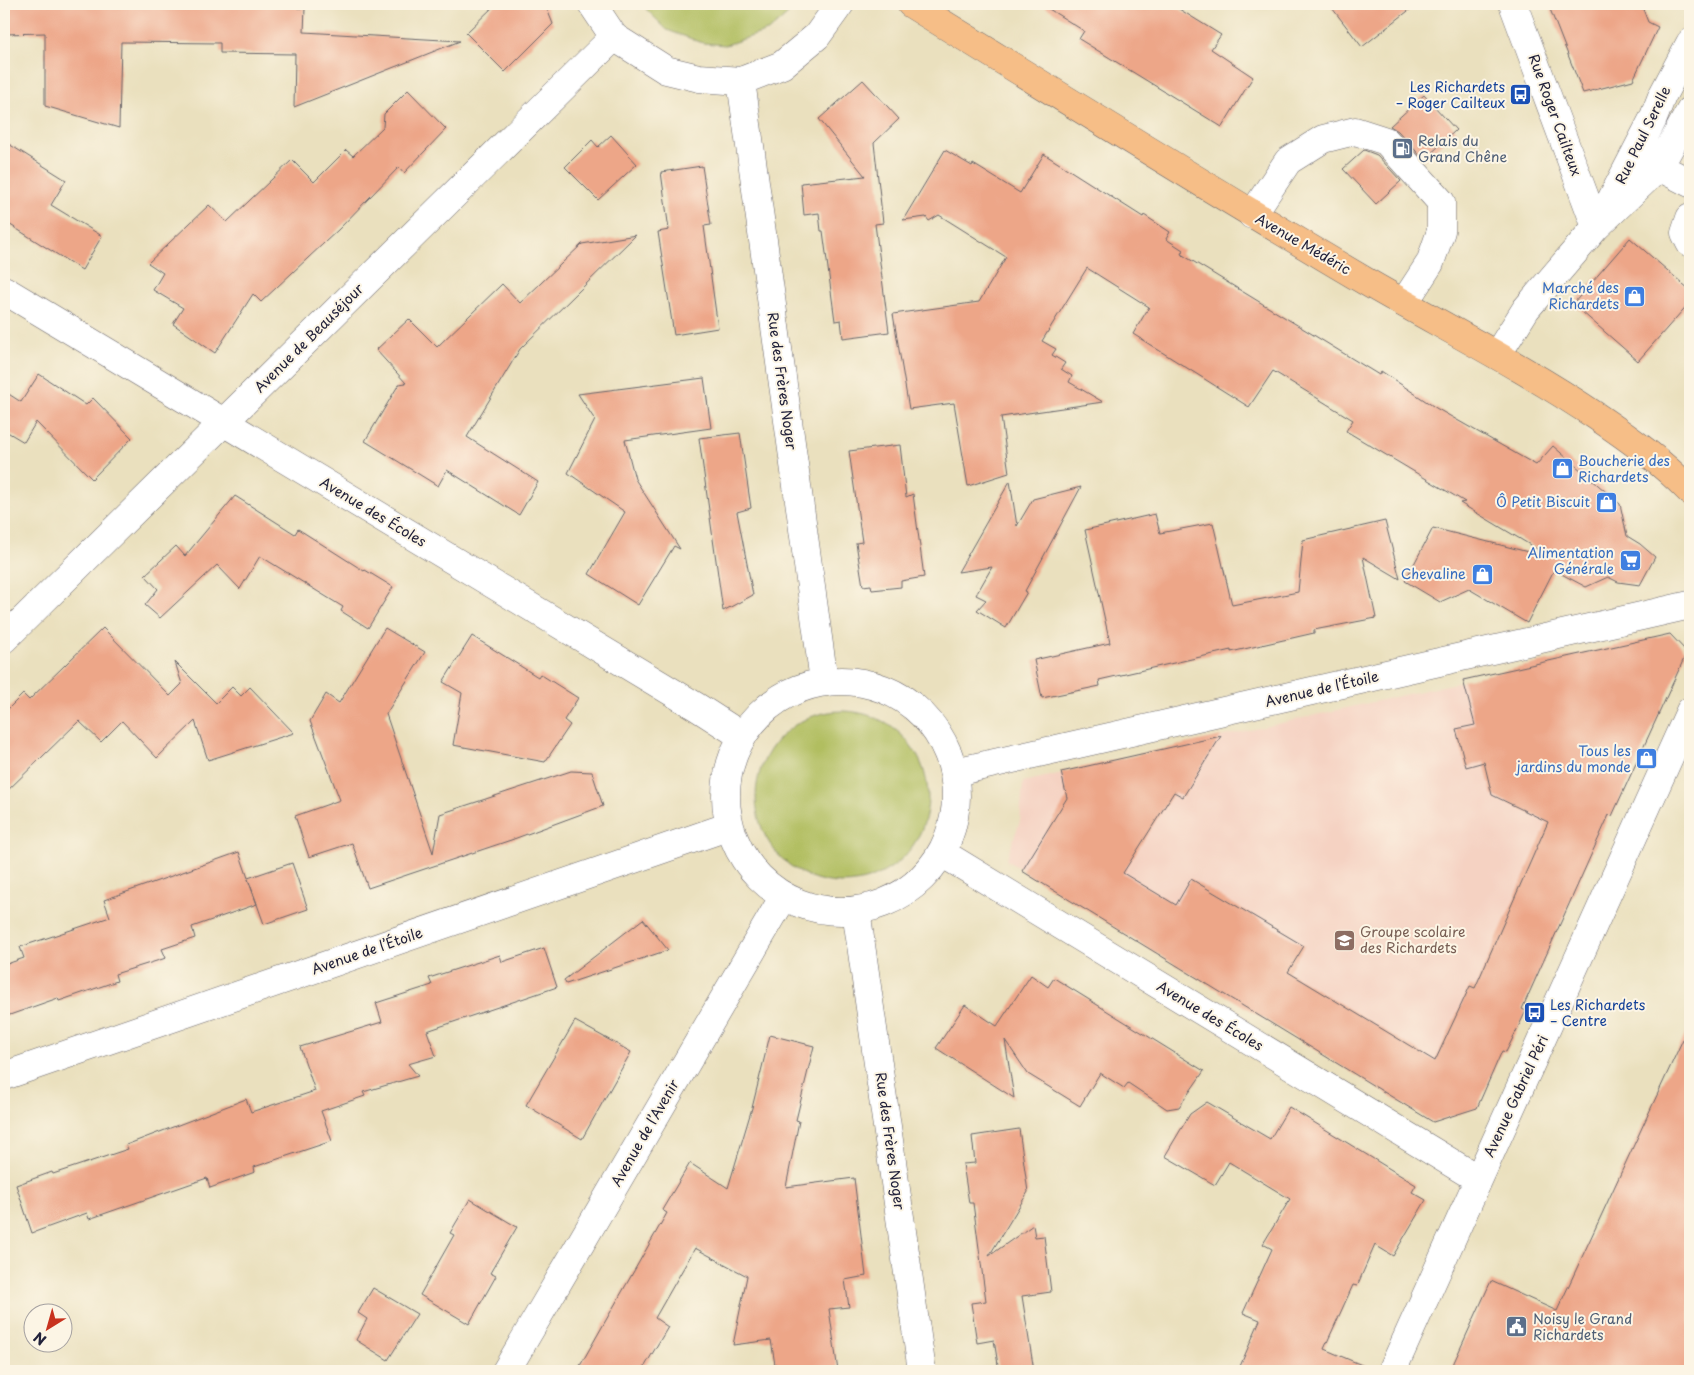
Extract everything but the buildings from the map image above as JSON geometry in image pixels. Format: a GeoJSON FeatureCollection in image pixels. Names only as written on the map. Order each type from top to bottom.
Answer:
{"type":"FeatureCollection","features":[{"type":"Feature","properties":{"kind":"main road","name":"Avenue Médéric"},"geometry":{"type":"LineString","coordinates":[[911,4],[1252,215],[1549,385],[1629,438],[1672,472],[1690,491]]}},
{"type":"Feature","properties":{"kind":"street"},"geometry":{"type":"LineString","coordinates":[[592,4],[614,37],[666,70],[699,78],[741,81],[782,65],[817,36],[840,4]]}},
{"type":"Feature","properties":{"kind":"street","name":"Rue Roger Cailteux"},"geometry":{"type":"LineString","coordinates":[[1513,4],[1596,227]]}},
{"type":"Feature","properties":{"kind":"street","name":"Avenue de Beauséjour"},"geometry":{"type":"LineString","coordinates":[[4,638],[614,37]]}},
{"type":"Feature","properties":{"kind":"street","name":"Rue Paul Serelle"},"geometry":{"type":"LineString","coordinates":[[1596,227],[1653,119],[1662,96],[1690,43]]}},
{"type":"Feature","properties":{"kind":"street","name":"Rue des Frères Noger"},"geometry":{"type":"LineString","coordinates":[[741,81],[824,681]]}},
{"type":"Feature","properties":{"kind":"street","name":"Rue Paul Serelle"},"geometry":{"type":"LineString","coordinates":[[1497,355],[1526,309],[1596,227],[1659,167],[1690,111]]}},
{"type":"Feature","properties":{"kind":"street"},"geometry":{"type":"LineString","coordinates":[[1252,215],[1288,161],[1323,140],[1355,131],[1386,141],[1441,202],[1441,232],[1430,263],[1404,303]]}},
{"type":"Feature","properties":{"kind":"street"},"geometry":{"type":"LineString","coordinates":[[1659,167],[1690,183]]}},
{"type":"Feature","properties":{"kind":"street"},"geometry":{"type":"LineString","coordinates":[[1690,218],[1685,233],[1690,244]]}},
{"type":"Feature","properties":{"kind":"street","name":"Avenue des Écoles"},"geometry":{"type":"LineString","coordinates":[[4,290],[697,707],[742,736]]}},
{"type":"Feature","properties":{"kind":"street","name":"Avenue de l’Étoile"},"geometry":{"type":"LineString","coordinates":[[955,772],[1690,604]]}},
{"type":"Feature","properties":{"kind":"street"},"geometry":{"type":"LineString","coordinates":[[824,681],[859,681],[893,692],[921,712],[943,740],[955,772],[957,800],[953,827],[942,853],[920,881],[890,901],[856,910],[819,909],[784,896],[760,878],[741,854],[730,826],[726,788],[730,765],[742,736],[763,710],[792,691],[824,681]]}},
{"type":"Feature","properties":{"kind":"street","name":"Avenue Gabriel Péri"},"geometry":{"type":"LineString","coordinates":[[1392,1371],[1690,711]]}},
{"type":"Feature","properties":{"kind":"street","name":"Avenue de l’Étoile"},"geometry":{"type":"LineString","coordinates":[[4,1076],[730,826]]}},
{"type":"Feature","properties":{"kind":"street","name":"Avenue des Écoles"},"geometry":{"type":"LineString","coordinates":[[942,853],[1478,1179]]}},
{"type":"Feature","properties":{"kind":"street","name":"Avenue de l’Avenir"},"geometry":{"type":"LineString","coordinates":[[506,1371],[784,896]]}},
{"type":"Feature","properties":{"kind":"street","name":"Rue des Frères Noger"},"geometry":{"type":"LineString","coordinates":[[856,910],[922,1371]]}},
{"type":"Feature","properties":{"kind":"shaded area","name":"Groupe scolaire des Richardets"},"geometry":{"type":"Polygon","coordinates":[[[1670,634],[1687,652],[1612,816],[1609,815],[1522,1009],[1526,1011],[1506,1052],[1502,1052],[1477,1108],[1433,1122],[1006,860],[1020,821],[1023,782],[1670,634]]]}},
{"type":"Feature","properties":{"kind":"green space"},"geometry":{"type":"Polygon","coordinates":[[[641,4],[796,4],[770,30],[726,45],[703,43],[667,30],[641,4]]]}},
{"type":"Feature","properties":{"kind":"green space"},"geometry":{"type":"Polygon","coordinates":[[[850,711],[859,712],[883,721],[897,730],[909,742],[922,764],[927,780],[927,814],[922,830],[909,852],[897,864],[875,877],[859,882],[834,883],[825,882],[801,873],[787,864],[775,852],[762,830],[757,814],[756,789],[757,780],[766,756],[775,742],[787,730],[809,717],[825,712],[850,711]]]}},
{"type":"Feature","properties":{"kind":"place","name":"Les Richardets – Roger Cailteux"},"geometry":{"type":"Point","coordinates":[1521,95]}},
{"type":"Feature","properties":{"kind":"place","name":"Relais du Grand Chêne"},"geometry":{"type":"Point","coordinates":[1402,149]}},
{"type":"Feature","properties":{"kind":"place","name":"Marché des Richardets"},"geometry":{"type":"Point","coordinates":[1635,296]}},
{"type":"Feature","properties":{"kind":"place","name":"Boucherie des Richardets"},"geometry":{"type":"Point","coordinates":[1562,469]}},
{"type":"Feature","properties":{"kind":"place","name":"Ô Petit Biscuit"},"geometry":{"type":"Point","coordinates":[1606,502]}},
{"type":"Feature","properties":{"kind":"place","name":"Alimentation Générale"},"geometry":{"type":"Point","coordinates":[1630,561]}},
{"type":"Feature","properties":{"kind":"place","name":"Chevaline"},"geometry":{"type":"Point","coordinates":[1482,574]}},
{"type":"Feature","properties":{"kind":"place","name":"Tous les jardins du monde"},"geometry":{"type":"Point","coordinates":[1647,759]}},
{"type":"Feature","properties":{"kind":"place","name":"Groupe scolaire des Richardets"},"geometry":{"type":"Point","coordinates":[1344,940]}},
{"type":"Feature","properties":{"kind":"place","name":"Les Richardets – Centre"},"geometry":{"type":"Point","coordinates":[1534,1013]}},
{"type":"Feature","properties":{"kind":"place","name":"Noisy le Grand Richardets"},"geometry":{"type":"Point","coordinates":[1517,1327]}}]}
